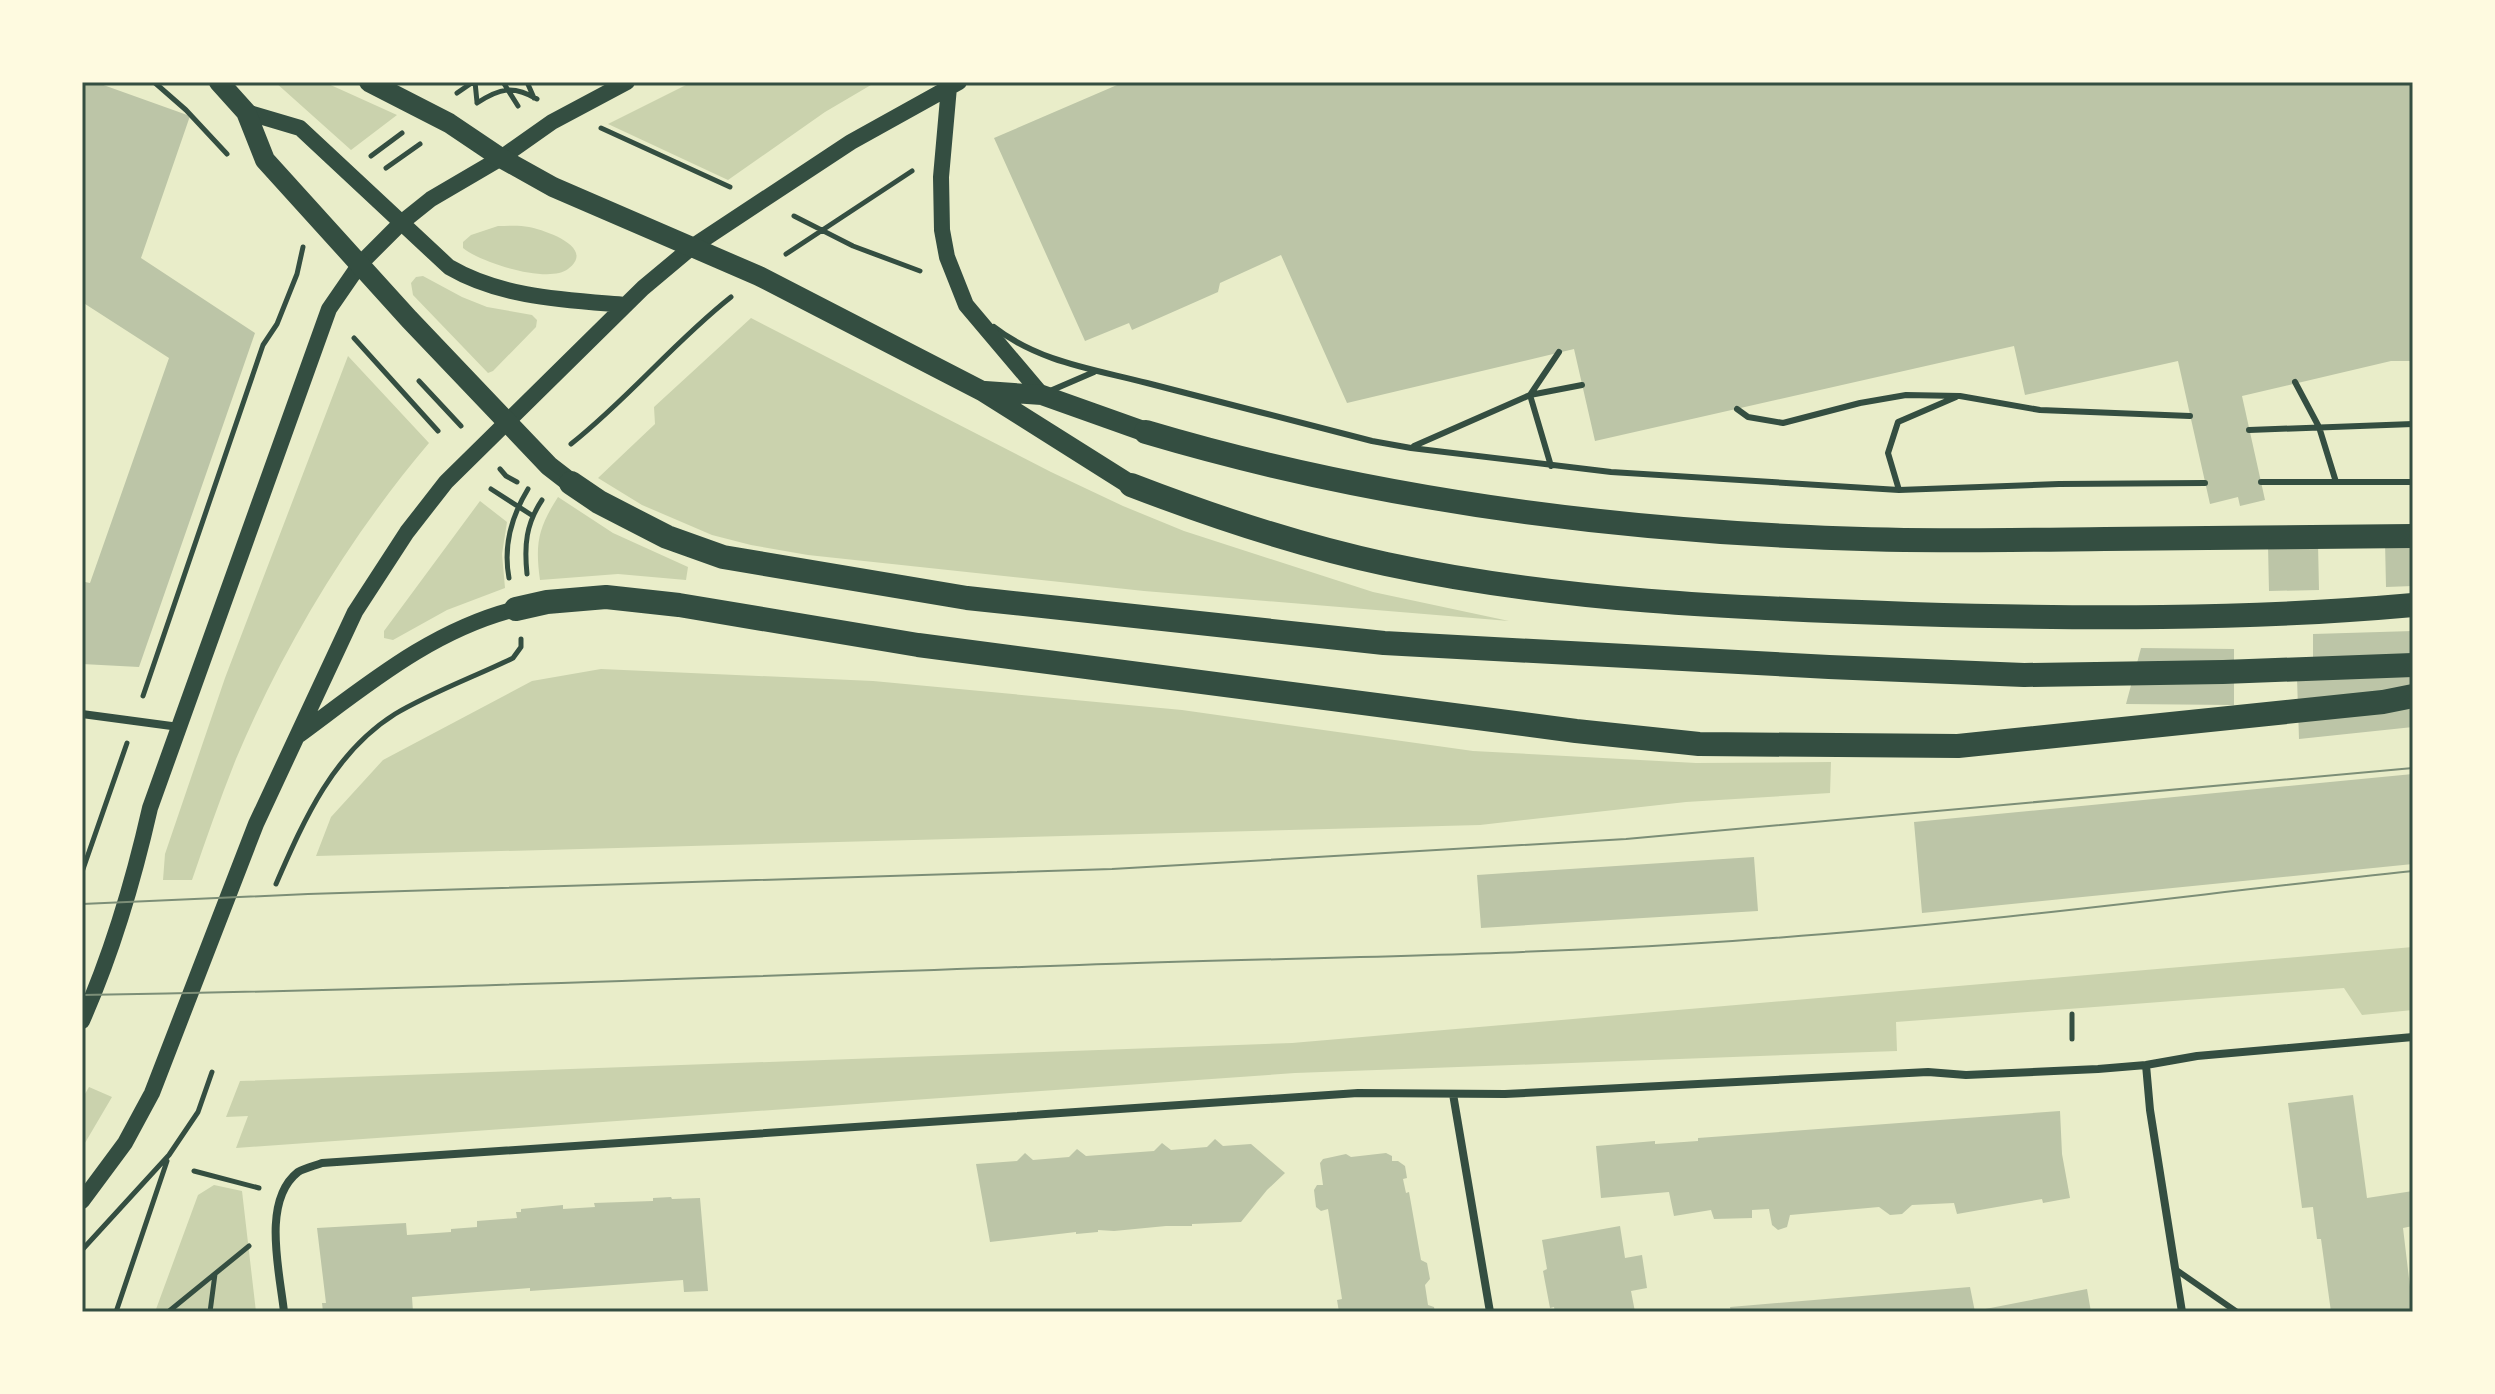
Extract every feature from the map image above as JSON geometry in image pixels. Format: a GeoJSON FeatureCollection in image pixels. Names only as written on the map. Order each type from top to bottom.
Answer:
{"type":"FeatureCollection","features":[{"type":"Feature","properties":{"kind":"highway"},"geometry":{"type":"LineString","coordinates":[[1146,432],[1198,448],[1312,475],[1428,497],[1597,521],[1832,538],[1944,541],[2413,536]]}},
{"type":"Feature","properties":{"kind":"highway"},"geometry":{"type":"LineString","coordinates":[[1131,485],[1264,533],[1386,564],[1602,597],[1830,611],[2054,618],[2225,615],[2413,605]]}},
{"type":"Feature","properties":{"kind":"highway"},"geometry":{"type":"LineString","coordinates":[[560,486],[667,537],[723,557],[967,598],[1384,643],[2024,675],[2413,665]]}},
{"type":"Feature","properties":{"kind":"highway"},"geometry":{"type":"LineString","coordinates":[[515,609],[547,602],[606,597],[679,605],[918,645],[1576,731],[1699,744],[1958,746],[2413,696]]}},
{"type":"Feature","properties":{"kind":"main road"},"geometry":{"type":"LineString","coordinates":[[219,82],[246,112],[265,160],[549,466],[560,486]]}},
{"type":"Feature","properties":{"kind":"main road"},"geometry":{"type":"LineString","coordinates":[[369,82],[449,123],[501,158],[553,187],[759,276],[982,391],[1131,485]]}},
{"type":"Feature","properties":{"kind":"main road"},"geometry":{"type":"LineString","coordinates":[[82,1021],[100,980],[133,885],[150,808],[329,309],[360,264],[401,223],[431,199],[501,158],[552,122],[627,82]]}},
{"type":"Feature","properties":{"kind":"main road"},"geometry":{"type":"LineString","coordinates":[[82,1201],[125,1143],[152,1093],[256,824],[355,612],[398,546],[446,482],[626,305],[692,247],[851,142],[954,85]]}},
{"type":"Feature","properties":{"kind":"main road"},"geometry":{"type":"LineString","coordinates":[[954,85],[941,177],[942,230],[947,257],[966,305],[1042,395]]}},
{"type":"Feature","properties":{"kind":"main road"},"geometry":{"type":"LineString","coordinates":[[246,112],[300,128],[449,267],[468,278],[502,289],[626,305]]}},
{"type":"Feature","properties":{"kind":"main road"},"geometry":{"type":"LineString","coordinates":[[982,391],[1042,395],[1146,432]]}},
{"type":"Feature","properties":{"kind":"main road"},"geometry":{"type":"LineString","coordinates":[[298,736],[430,642],[464,625],[515,609]]}},
{"type":"Feature","properties":{"kind":"street"},"geometry":{"type":"LineString","coordinates":[[82,714],[179,727]]}},
{"type":"Feature","properties":{"kind":"street"},"geometry":{"type":"LineString","coordinates":[[284,1312],[275,1218],[285,1190],[299,1172],[322,1163],[1358,1093],[1505,1094],[1928,1072],[1966,1075],[2146,1065],[2197,1056],[2413,1037]]}},
{"type":"Feature","properties":{"kind":"street"},"geometry":{"type":"LineString","coordinates":[[2146,1065],[2182,1312]]}},
{"type":"Feature","properties":{"kind":"street"},"geometry":{"type":"LineString","coordinates":[[1453,1094],[1490,1312]]}},
{"type":"Feature","properties":{"kind":"lane"},"geometry":{"type":"LineString","coordinates":[[966,305],[1014,343],[1048,358],[1372,441],[1411,448],[1551,466],[1899,490],[2205,483]]}},
{"type":"Feature","properties":{"kind":"lane"},"geometry":{"type":"LineString","coordinates":[[1530,395],[1559,352]]}},
{"type":"Feature","properties":{"kind":"lane"},"geometry":{"type":"LineString","coordinates":[[1042,395],[1094,372]]}},
{"type":"Feature","properties":{"kind":"lane"},"geometry":{"type":"LineString","coordinates":[[2295,382],[2319,427],[2336,482]]}},
{"type":"Feature","properties":{"kind":"lane"},"geometry":{"type":"LineString","coordinates":[[1411,448],[1530,395],[1582,385]]}},
{"type":"Feature","properties":{"kind":"lane"},"geometry":{"type":"LineString","coordinates":[[1530,395],[1551,466]]}},
{"type":"Feature","properties":{"kind":"lane"},"geometry":{"type":"LineString","coordinates":[[1737,409],[1748,417],[1783,423],[1860,403],[1906,395],[1960,396],[2040,410],[2190,416]]}},
{"type":"Feature","properties":{"kind":"lane"},"geometry":{"type":"LineString","coordinates":[[1899,490],[1888,453],[1898,422],[1960,396]]}},
{"type":"Feature","properties":{"kind":"lane"},"geometry":{"type":"LineString","coordinates":[[2249,430],[2413,424]]}},
{"type":"Feature","properties":{"kind":"lane"},"geometry":{"type":"LineString","coordinates":[[2261,482],[2413,482]]}},
{"type":"Feature","properties":{"kind":"lane"},"geometry":{"type":"LineString","coordinates":[[2175,1269],[2237,1312]]}},
{"type":"Feature","properties":{"kind":"path"},"geometry":{"type":"LineString","coordinates":[[154,82],[186,110],[228,156]]}},
{"type":"Feature","properties":{"kind":"path"},"geometry":{"type":"LineString","coordinates":[[475,82],[477,102]]}},
{"type":"Feature","properties":{"kind":"path"},"geometry":{"type":"LineString","coordinates":[[503,82],[518,106]]}},
{"type":"Feature","properties":{"kind":"path"},"geometry":{"type":"LineString","coordinates":[[471,108],[489,95],[507,89],[535,98],[527,82]]}},
{"type":"Feature","properties":{"kind":"path"},"geometry":{"type":"LineString","coordinates":[[600,128],[723,183]]}},
{"type":"Feature","properties":{"kind":"path"},"geometry":{"type":"LineString","coordinates":[[364,162],[405,131]]}},
{"type":"Feature","properties":{"kind":"path"},"geometry":{"type":"LineString","coordinates":[[378,174],[424,141]]}},
{"type":"Feature","properties":{"kind":"path"},"geometry":{"type":"LineString","coordinates":[[790,251],[921,165]]}},
{"type":"Feature","properties":{"kind":"path"},"geometry":{"type":"LineString","coordinates":[[803,220],[853,246],[927,273]]}},
{"type":"Feature","properties":{"kind":"path"},"geometry":{"type":"LineString","coordinates":[[148,683],[263,345],[277,324],[297,274],[302,249],[325,224]]}},
{"type":"Feature","properties":{"kind":"path"},"geometry":{"type":"LineString","coordinates":[[562,451],[594,425],[722,304]]}},
{"type":"Feature","properties":{"kind":"path"},"geometry":{"type":"LineString","coordinates":[[354,338],[438,431]]}},
{"type":"Feature","properties":{"kind":"path"},"geometry":{"type":"LineString","coordinates":[[276,884],[296,838],[327,780],[340,763],[396,714],[513,658],[521,647],[507,555],[510,525],[517,506],[536,480]]}},
{"type":"Feature","properties":{"kind":"path"},"geometry":{"type":"LineString","coordinates":[[528,583],[524,549],[527,529],[533,516],[560,486]]}},
{"type":"Feature","properties":{"kind":"path"},"geometry":{"type":"LineString","coordinates":[[491,489],[533,516]]}},
{"type":"Feature","properties":{"kind":"path"},"geometry":{"type":"LineString","coordinates":[[82,872],[110,795]]}},
{"type":"Feature","properties":{"kind":"path"},"geometry":{"type":"LineString","coordinates":[[2072,1014],[2072,1039]]}},
{"type":"Feature","properties":{"kind":"path"},"geometry":{"type":"LineString","coordinates":[[82,1250],[169,1155],[198,1112],[212,1072]]}},
{"type":"Feature","properties":{"kind":"path"},"geometry":{"type":"LineString","coordinates":[[116,1312],[169,1155]]}},
{"type":"Feature","properties":{"kind":"path"},"geometry":{"type":"LineString","coordinates":[[194,1171],[262,1189]]}},
{"type":"Feature","properties":{"kind":"path"},"geometry":{"type":"LineString","coordinates":[[168,1312],[257,1241]]}},
{"type":"Feature","properties":{"kind":"path"},"geometry":{"type":"LineString","coordinates":[[210,1312],[215,1273]]}},
{"type":"Feature","properties":{"kind":"green space"},"geometry":{"type":"Polygon","coordinates":[[[275,82],[324,82],[397,115],[351,150],[275,82]]]}},
{"type":"Feature","properties":{"kind":"green space"},"geometry":{"type":"Polygon","coordinates":[[[692,82],[876,82],[825,112],[728,180],[608,124],[692,82]]]}},
{"type":"Feature","properties":{"kind":"green space"},"geometry":{"type":"Polygon","coordinates":[[[498,226],[529,227],[556,236],[572,247],[576,254],[575,261],[559,273],[531,273],[484,260],[463,248],[463,242],[471,235],[498,226]]]}},
{"type":"Feature","properties":{"kind":"green space"},"geometry":{"type":"Polygon","coordinates":[[[423,276],[487,307],[532,315],[537,320],[536,327],[488,373],[413,295],[411,283],[416,277],[423,276]]]}},
{"type":"Feature","properties":{"kind":"green space"},"geometry":{"type":"Polygon","coordinates":[[[751,318],[1051,472],[1184,531],[1373,592],[1509,621],[1144,591],[808,555],[712,535],[642,505],[598,478],[655,424],[654,407],[751,318]]]}},
{"type":"Feature","properties":{"kind":"green space"},"geometry":{"type":"Polygon","coordinates":[[[348,356],[429,443],[372,516],[297,634],[236,759],[192,880],[163,880],[165,854],[225,678],[348,356]]]}},
{"type":"Feature","properties":{"kind":"green space"},"geometry":{"type":"Polygon","coordinates":[[[558,497],[613,533],[688,567],[686,580],[618,574],[540,580],[540,537],[558,497]]]}},
{"type":"Feature","properties":{"kind":"green space"},"geometry":{"type":"Polygon","coordinates":[[[480,501],[507,522],[502,554],[505,588],[447,610],[393,640],[384,638],[384,631],[480,501]]]}},
{"type":"Feature","properties":{"kind":"green space"},"geometry":{"type":"Polygon","coordinates":[[[601,669],[873,681],[1182,710],[1473,751],[1696,763],[1831,762],[1830,793],[1686,802],[1480,825],[316,856],[331,817],[383,760],[532,681],[601,669]]]}},
{"type":"Feature","properties":{"kind":"green space"},"geometry":{"type":"Polygon","coordinates":[[[2413,947],[2413,1010],[2362,1015],[2344,988],[1896,1022],[1897,1051],[1295,1073],[236,1148],[248,1116],[226,1117],[240,1081],[1292,1043],[2413,947]]]}},
{"type":"Feature","properties":{"kind":"green space"},"geometry":{"type":"Polygon","coordinates":[[[89,1087],[112,1097],[82,1148],[82,1099],[89,1087]]]}},
{"type":"Feature","properties":{"kind":"green space"},"geometry":{"type":"Polygon","coordinates":[[[214,1185],[242,1191],[256,1312],[155,1312],[198,1195],[214,1185]]]}},
{"type":"Feature","properties":{"kind":"building"},"geometry":{"type":"Polygon","coordinates":[[[82,82],[95,82],[190,116],[141,258],[255,333],[139,667],[82,664],[82,590],[85,582],[90,583],[169,358],[82,302],[82,82]]]}},
{"type":"Feature","properties":{"kind":"building"},"geometry":{"type":"Polygon","coordinates":[[[1124,82],[2413,82],[2413,361],[2391,361],[2242,396],[2265,500],[2240,506],[2238,497],[2210,504],[2178,361],[2025,395],[2014,346],[1595,441],[1574,349],[1347,403],[1281,255],[1220,283],[1218,292],[1132,330],[1129,323],[1085,341],[994,138],[1124,82]]]}},
{"type":"Feature","properties":{"kind":"building"},"geometry":{"type":"Polygon","coordinates":[[[2413,540],[2413,586],[2386,587],[2385,541],[2413,540]]]}},
{"type":"Feature","properties":{"kind":"building"},"geometry":{"type":"Polygon","coordinates":[[[2318,543],[2319,590],[2269,591],[2268,545],[2318,543]]]}},
{"type":"Feature","properties":{"kind":"building"},"geometry":{"type":"Polygon","coordinates":[[[2413,631],[2413,727],[2299,739],[2297,678],[2313,657],[2313,634],[2413,631]]]}},
{"type":"Feature","properties":{"kind":"building"},"geometry":{"type":"Polygon","coordinates":[[[2141,648],[2234,649],[2234,705],[2126,704],[2141,648]]]}},
{"type":"Feature","properties":{"kind":"building"},"geometry":{"type":"Polygon","coordinates":[[[2413,774],[2413,864],[1922,913],[1914,822],[2413,774]]]}},
{"type":"Feature","properties":{"kind":"building"},"geometry":{"type":"Polygon","coordinates":[[[1754,857],[1758,911],[1481,928],[1477,875],[1754,857]]]}},
{"type":"Feature","properties":{"kind":"building"},"geometry":{"type":"Polygon","coordinates":[[[2353,1095],[2367,1198],[2413,1191],[2413,1226],[2403,1228],[2413,1312],[2331,1312],[2321,1239],[2317,1239],[2313,1207],[2302,1208],[2288,1103],[2353,1095]]]}},
{"type":"Feature","properties":{"kind":"building"},"geometry":{"type":"Polygon","coordinates":[[[2060,1111],[2062,1154],[2070,1198],[2043,1203],[2042,1199],[1957,1214],[1954,1203],[1912,1205],[1902,1214],[1890,1215],[1879,1207],[1790,1215],[1787,1227],[1778,1230],[1772,1225],[1769,1209],[1752,1210],[1752,1218],[1714,1219],[1711,1210],[1674,1216],[1669,1192],[1601,1198],[1596,1146],[1698,1141],[1698,1138],[2060,1111]]]}},
{"type":"Feature","properties":{"kind":"building"},"geometry":{"type":"Polygon","coordinates":[[[1215,1139],[1223,1146],[1251,1144],[1285,1173],[1241,1222],[1098,1230],[990,1242],[976,1164],[1017,1161],[1025,1153],[1033,1160],[1069,1157],[1077,1149],[1086,1156],[1154,1151],[1162,1143],[1171,1150],[1207,1147],[1215,1139]]]}},
{"type":"Feature","properties":{"kind":"building"},"geometry":{"type":"Polygon","coordinates":[[[1386,1153],[1392,1156],[1392,1161],[1405,1166],[1407,1178],[1403,1179],[1406,1193],[1409,1192],[1421,1260],[1427,1263],[1430,1279],[1425,1285],[1428,1305],[1434,1307],[1435,1312],[1339,1312],[1337,1300],[1342,1299],[1328,1209],[1321,1211],[1316,1207],[1314,1190],[1317,1185],[1323,1185],[1320,1163],[1323,1159],[1346,1154],[1351,1157],[1386,1153]]]}},
{"type":"Feature","properties":{"kind":"building"},"geometry":{"type":"Polygon","coordinates":[[[653,1198],[700,1198],[708,1291],[684,1292],[683,1280],[530,1291],[530,1288],[412,1297],[413,1312],[323,1312],[322,1303],[326,1303],[317,1228],[406,1223],[407,1235],[451,1232],[451,1229],[477,1227],[477,1221],[517,1218],[516,1212],[521,1212],[521,1209],[563,1205],[563,1209],[595,1207],[594,1203],[653,1201],[653,1198]]]}},
{"type":"Feature","properties":{"kind":"building"},"geometry":{"type":"Polygon","coordinates":[[[1620,1226],[1625,1258],[1642,1255],[1647,1288],[1631,1291],[1635,1312],[1555,1312],[1554,1307],[1550,1308],[1543,1271],[1547,1269],[1542,1240],[1620,1226]]]}},
{"type":"Feature","properties":{"kind":"building"},"geometry":{"type":"Polygon","coordinates":[[[1970,1287],[1975,1312],[1731,1312],[1730,1307],[1970,1287]]]}},
{"type":"Feature","properties":{"kind":"building"},"geometry":{"type":"Polygon","coordinates":[[[2087,1289],[2091,1312],[1975,1312],[1975,1311],[2087,1289]]]}},
{"type":"Feature","properties":{"kind":"tram line"},"geometry":{"type":"LineString","coordinates":[[82,904],[1112,869],[1626,839],[2413,768]]}},
{"type":"Feature","properties":{"kind":"tram line"},"geometry":{"type":"LineString","coordinates":[[82,995],[456,986],[1674,945],[1923,925],[2413,871]]}}]}
